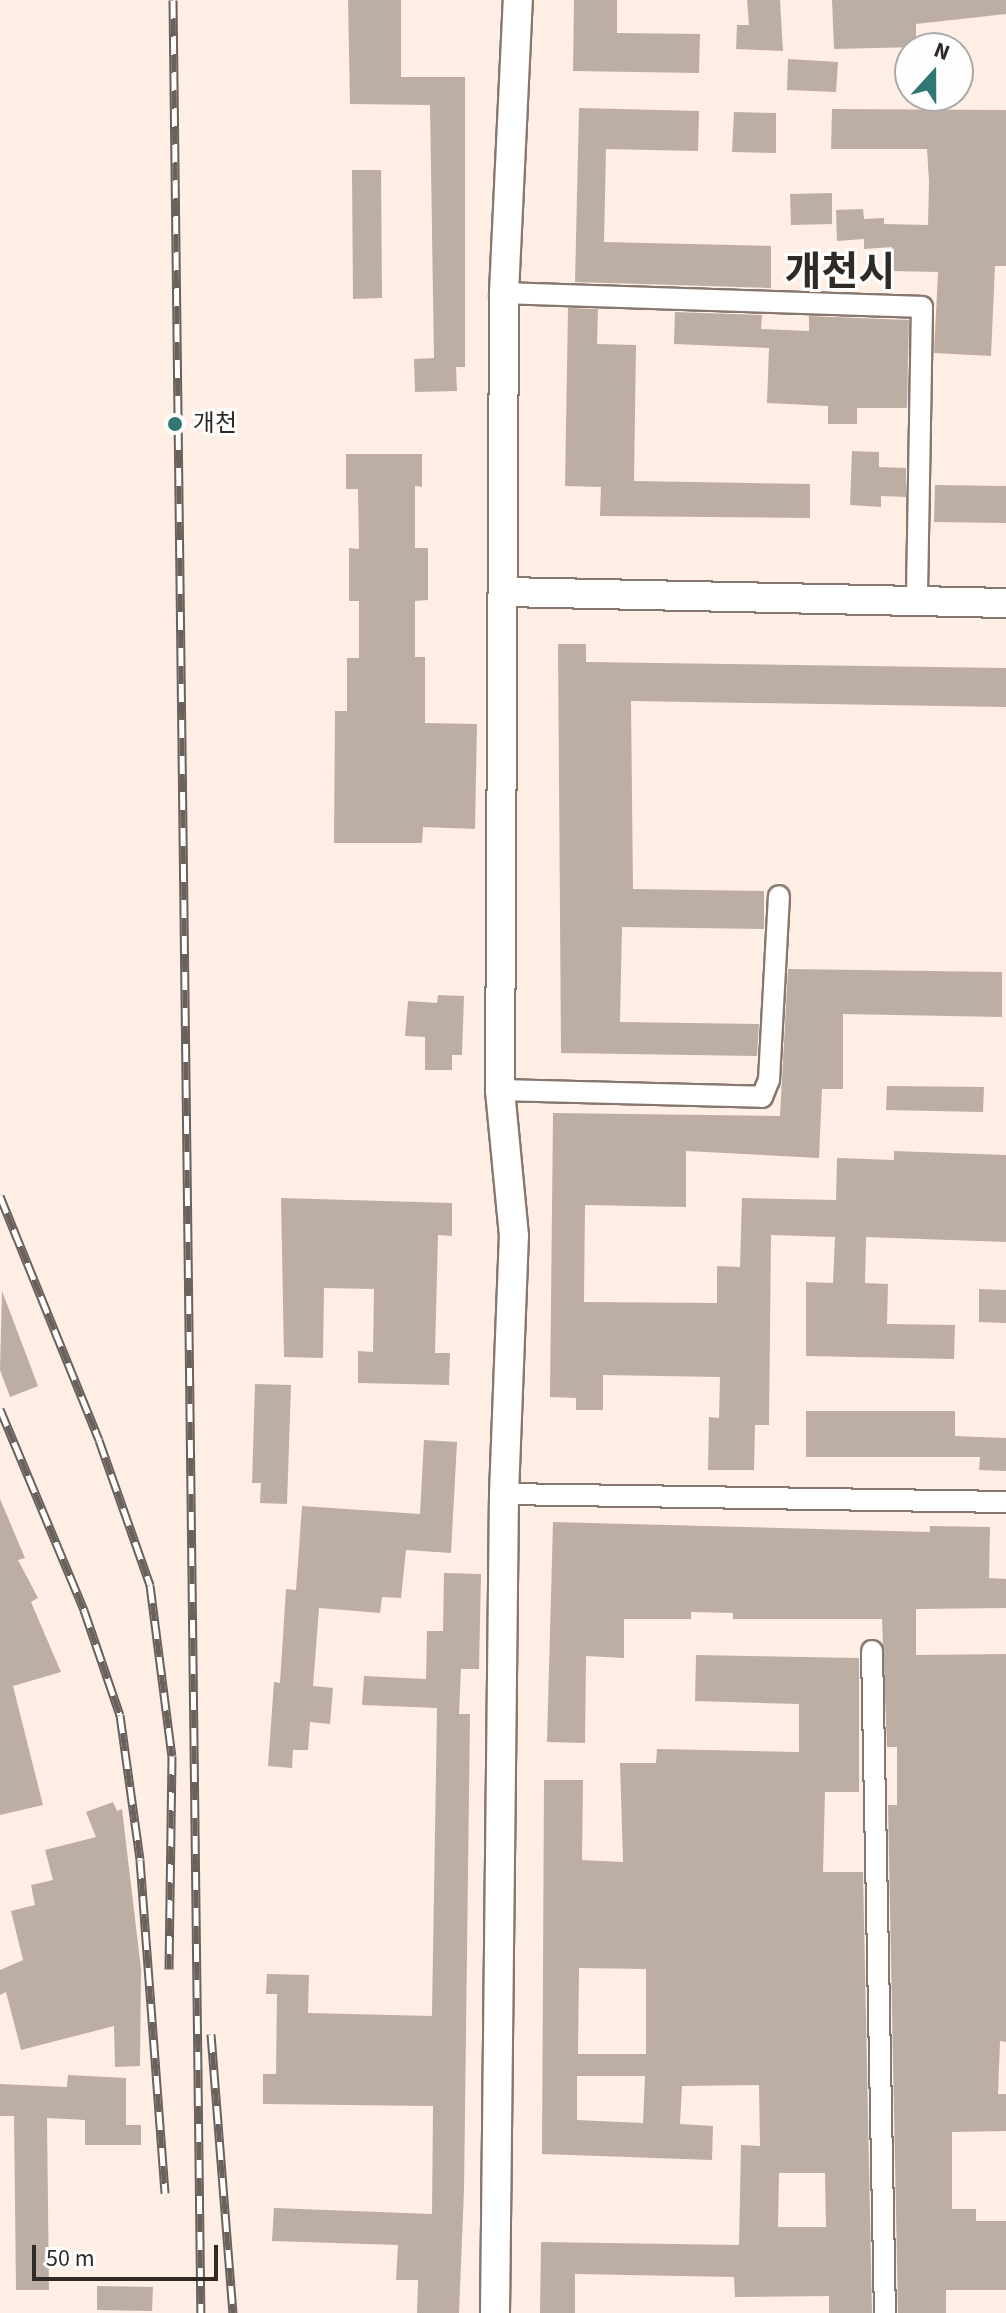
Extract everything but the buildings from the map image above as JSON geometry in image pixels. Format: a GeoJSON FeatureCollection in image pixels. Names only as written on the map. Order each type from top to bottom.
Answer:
{"type":"FeatureCollection","features":[{"type":"Feature","properties":{"kind":"main road"},"geometry":{"type":"LineString","coordinates":[[495,2313],[504,1494],[514,1236],[500,1090],[506,592],[504,293],[518,0]]}},
{"type":"Feature","properties":{"kind":"main road"},"geometry":{"type":"LineString","coordinates":[[506,592],[1006,603]]}},
{"type":"Feature","properties":{"kind":"street"},"geometry":{"type":"LineString","coordinates":[[504,293],[922,307],[917,601]]}},
{"type":"Feature","properties":{"kind":"street"},"geometry":{"type":"LineString","coordinates":[[500,1090],[762,1097],[769,1080],[779,896]]}},
{"type":"Feature","properties":{"kind":"street"},"geometry":{"type":"LineString","coordinates":[[504,1494],[1006,1502]]}},
{"type":"Feature","properties":{"kind":"street"},"geometry":{"type":"LineString","coordinates":[[872,1651],[885,2313]]}},
{"type":"Feature","properties":{"kind":"railway"},"geometry":{"type":"LineString","coordinates":[[173,0],[201,2313]]}},
{"type":"Feature","properties":{"kind":"railway"},"geometry":{"type":"LineString","coordinates":[[0,1196],[99,1440],[150,1585],[172,1756],[169,1969]]}},
{"type":"Feature","properties":{"kind":"railway"},"geometry":{"type":"LineString","coordinates":[[0,1409],[84,1610],[120,1715],[140,1860],[165,2193]]}},
{"type":"Feature","properties":{"kind":"railway"},"geometry":{"type":"LineString","coordinates":[[211,2034],[233,2313]]}},
{"type":"Feature","properties":{"kind":"place","name":"개천"},"geometry":{"type":"Point","coordinates":[175,424]}},
{"type":"Feature","properties":{"kind":"district","name":"개천시"},"geometry":{"type":"Point","coordinates":[840,273]}}]}
